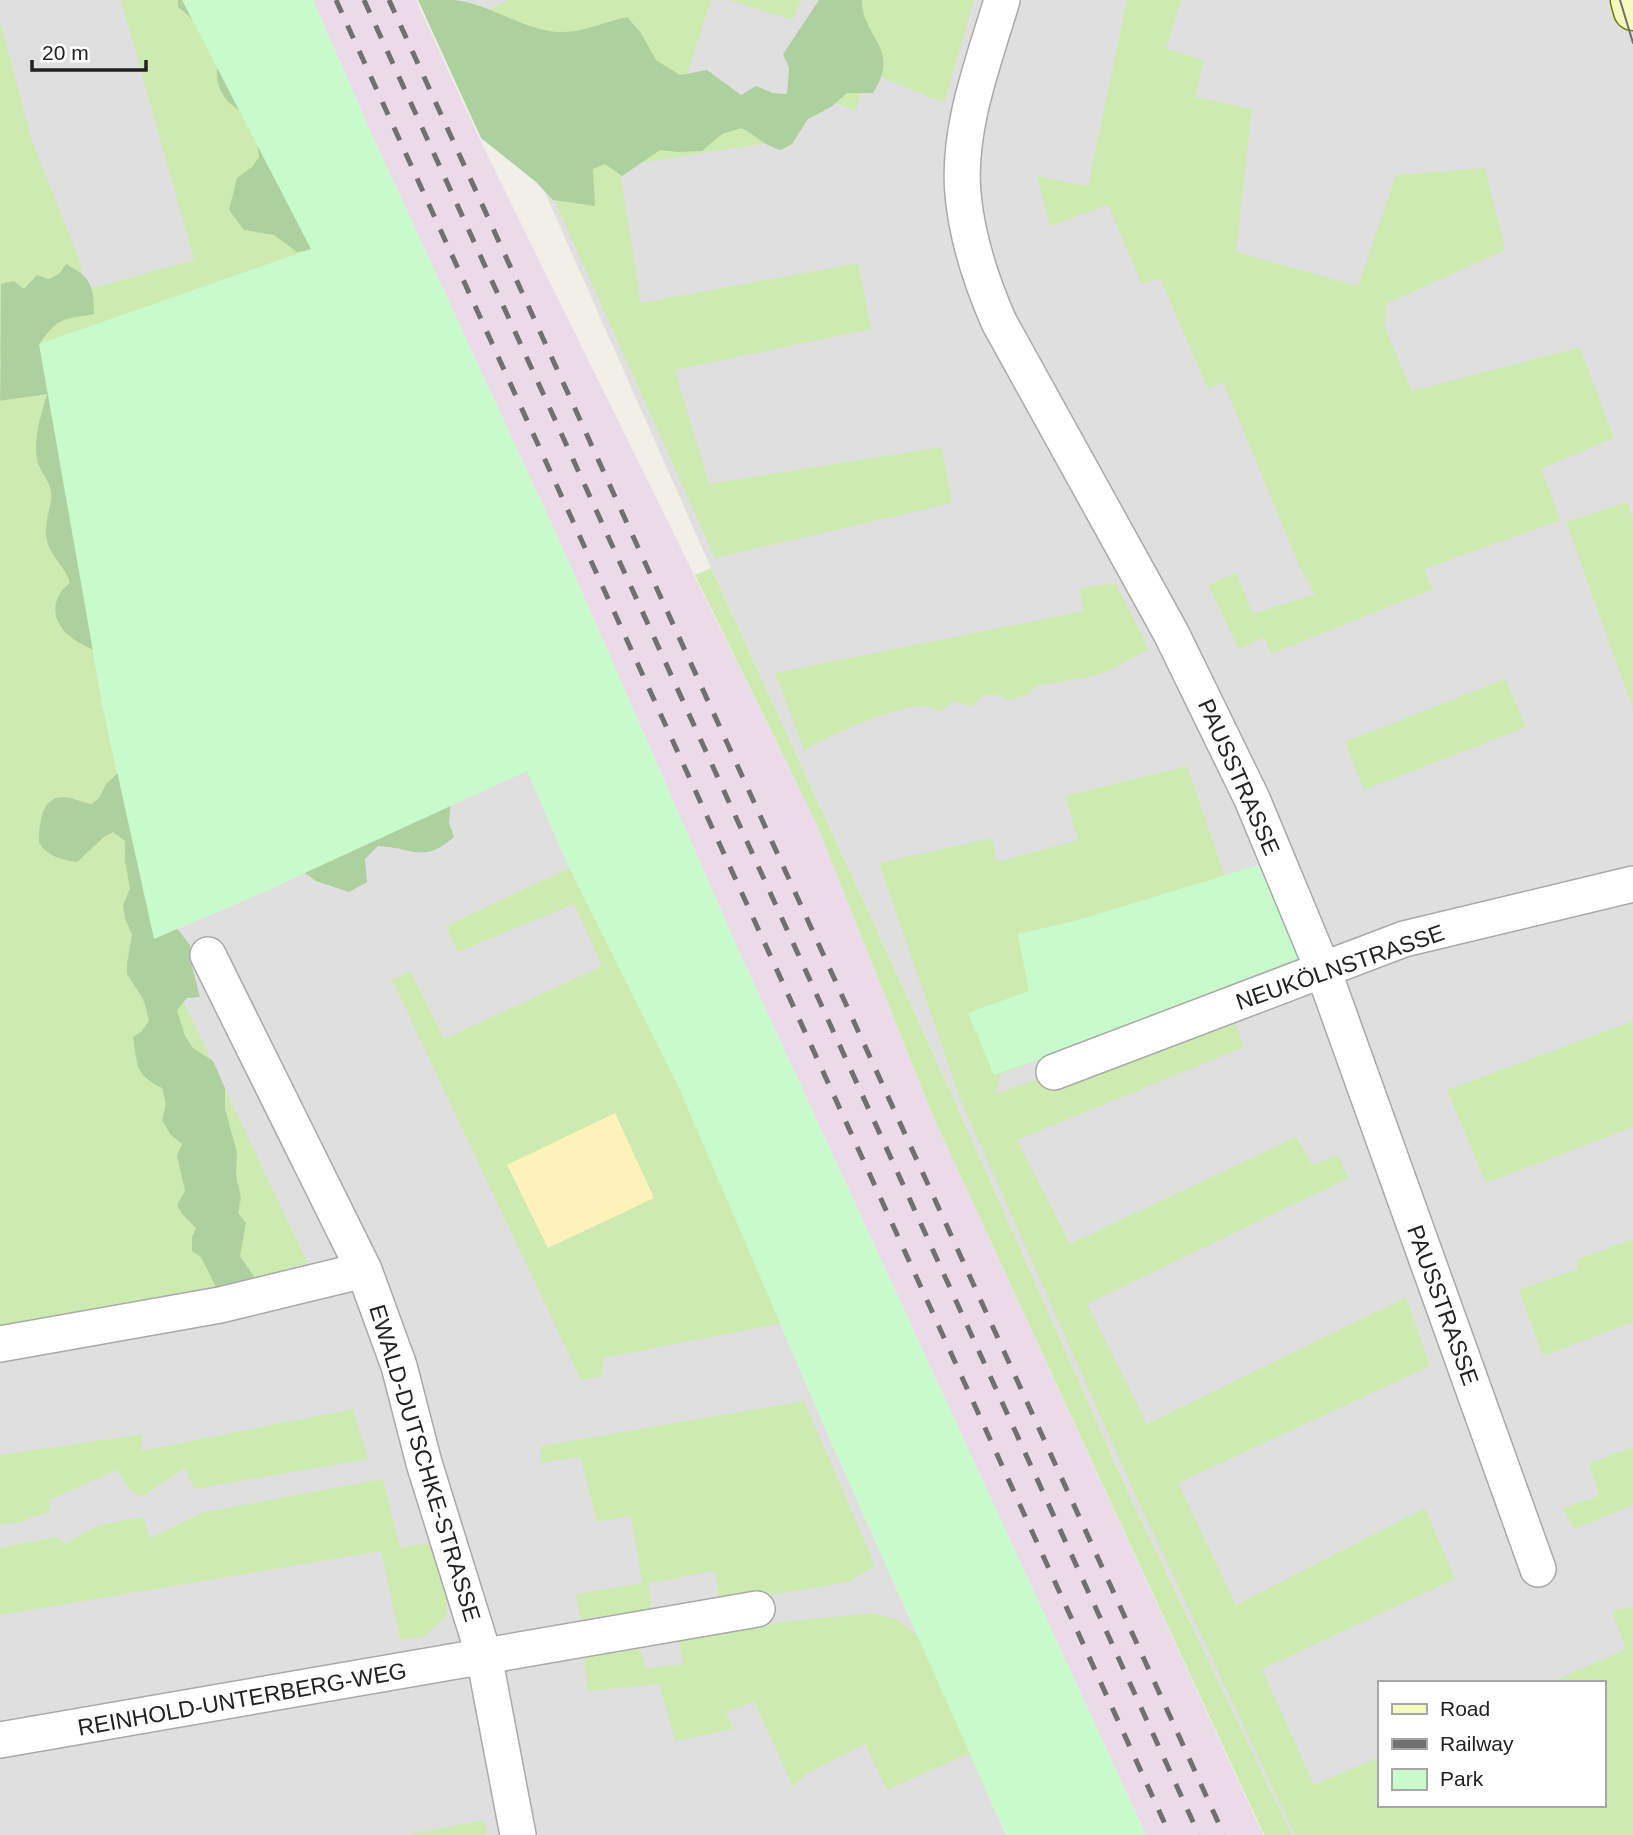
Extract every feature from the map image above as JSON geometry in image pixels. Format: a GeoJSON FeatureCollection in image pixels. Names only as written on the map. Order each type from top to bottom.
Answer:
{"type":"FeatureCollection","features":[{"type":"Feature","properties":{"kind":"main road"},"geometry":{"type":"LineString","coordinates":[[1630,0],[1633,11]]}},
{"type":"Feature","properties":{"kind":"street","name":"PAUSSTRASSE"},"geometry":{"type":"LineString","coordinates":[[1002,0],[973,102],[964,149],[963,192],[970,239],[981,279],[999,322],[1198,685],[1252,799],[1323,970],[1538,1569]]}},
{"type":"Feature","properties":{"kind":"street","name":"NEUKÖLNSTRASSE"},"geometry":{"type":"LineString","coordinates":[[1054,1072],[1404,939],[1633,884]]}},
{"type":"Feature","properties":{"kind":"street","name":"EWALD-DUTSCHKE-STRASSE"},"geometry":{"type":"LineString","coordinates":[[208,955],[364,1270],[399,1366],[424,1463],[484,1656],[518,1835]]}},
{"type":"Feature","properties":{"kind":"street"},"geometry":{"type":"LineString","coordinates":[[0,1344],[220,1305],[364,1270]]}},
{"type":"Feature","properties":{"kind":"street"},"geometry":{"type":"LineString","coordinates":[[484,1656],[757,1609]]}},
{"type":"Feature","properties":{"kind":"street","name":"REINHOLD-UNTERBERG-WEG"},"geometry":{"type":"LineString","coordinates":[[0,1740],[484,1656]]}},
{"type":"Feature","properties":{"kind":"shaded area"},"geometry":{"type":"Polygon","coordinates":[[[0,0],[182,0],[312,250],[0,353],[0,0]]]}},
{"type":"Feature","properties":{"kind":"shaded area"},"geometry":{"type":"Polygon","coordinates":[[[313,0],[416,0],[480,140],[817,825],[932,1114],[1263,1835],[1146,1835],[737,947],[564,551],[367,124],[313,0]]]}},
{"type":"Feature","properties":{"kind":"shaded area"},"geometry":{"type":"Polygon","coordinates":[[[459,0],[1628,0],[1633,17],[1633,1835],[1292,1835],[1130,1497],[953,1097],[711,568],[531,161],[649,63],[459,0]]]}},
{"type":"Feature","properties":{"kind":"shaded area"},"geometry":{"type":"Polygon","coordinates":[[[527,770],[568,865],[679,1088],[822,1421],[1006,1835],[0,1835],[0,1355],[154,939],[259,894],[527,770]]]}},
{"type":"Feature","properties":{"kind":"green space"},"geometry":{"type":"Polygon","coordinates":[[[121,0],[199,0],[330,253],[0,357],[0,20],[31,138],[80,262],[85,290],[194,260],[121,0]]]}},
{"type":"Feature","properties":{"kind":"green space"},"geometry":{"type":"Polygon","coordinates":[[[178,0],[313,0],[312,250],[297,252],[274,235],[244,230],[229,210],[237,178],[252,167],[259,157],[254,119],[234,107],[224,97],[218,84],[216,54],[210,41],[178,7],[178,0]]]}},
{"type":"Feature","properties":{"kind":"green space"},"geometry":{"type":"Polygon","coordinates":[[[182,0],[313,0],[367,124],[564,551],[737,947],[1146,1835],[1006,1835],[822,1421],[679,1088],[568,865],[527,771],[154,939],[103,708],[39,344],[311,249],[182,0]]]}},
{"type":"Feature","properties":{"kind":"green space"},"geometry":{"type":"Polygon","coordinates":[[[418,0],[456,0],[533,27],[559,32],[585,29],[627,17],[641,33],[656,60],[680,75],[707,70],[741,95],[756,86],[773,93],[787,94],[789,68],[783,54],[819,0],[862,0],[868,25],[882,54],[884,65],[873,93],[847,93],[831,107],[808,119],[792,144],[781,150],[742,128],[722,134],[702,151],[660,150],[622,176],[605,164],[593,169],[595,206],[553,200],[536,182],[481,138],[418,0]]]}},
{"type":"Feature","properties":{"kind":"green space"},"geometry":{"type":"Polygon","coordinates":[[[508,0],[711,0],[683,86],[478,16],[508,0]]]}},
{"type":"Feature","properties":{"kind":"green space"},"geometry":{"type":"Polygon","coordinates":[[[729,0],[801,0],[793,20],[729,0]]]}},
{"type":"Feature","properties":{"kind":"green space"},"geometry":{"type":"Polygon","coordinates":[[[818,0],[974,0],[944,103],[867,71],[856,111],[792,85],[818,0]]]}},
{"type":"Feature","properties":{"kind":"green space"},"geometry":{"type":"Polygon","coordinates":[[[1127,0],[1181,0],[1166,49],[1204,60],[1195,97],[1252,109],[1236,252],[1358,286],[1396,175],[1485,168],[1505,250],[1386,304],[1385,328],[1412,391],[1580,347],[1614,438],[1541,469],[1561,520],[1424,569],[1433,589],[1271,654],[1264,637],[1239,649],[1208,585],[1236,573],[1253,614],[1315,594],[1301,570],[1223,382],[1208,389],[1160,278],[1142,284],[1108,205],[1050,226],[1037,176],[1088,186],[1127,0]]]}},
{"type":"Feature","properties":{"kind":"green space"},"geometry":{"type":"Polygon","coordinates":[[[726,104],[781,141],[619,166],[641,303],[858,263],[871,329],[675,370],[709,484],[942,447],[952,503],[715,558],[540,168],[726,104]]]}},
{"type":"Feature","properties":{"kind":"green space"},"geometry":{"type":"Polygon","coordinates":[[[66,264],[81,273],[89,283],[94,314],[62,321],[52,328],[40,343],[451,799],[449,823],[454,837],[426,852],[378,846],[365,859],[367,882],[349,892],[316,881],[305,873],[171,921],[190,945],[190,959],[200,997],[187,998],[177,1010],[185,1036],[193,1048],[213,1061],[225,1088],[225,1109],[237,1152],[236,1175],[241,1198],[238,1213],[246,1223],[240,1256],[257,1281],[217,1289],[201,1257],[192,1251],[192,1237],[196,1228],[177,1205],[185,1191],[177,1156],[182,1144],[170,1134],[162,1120],[166,1104],[162,1088],[146,1078],[137,1062],[133,1037],[142,1031],[149,1020],[143,999],[127,974],[132,935],[123,905],[130,888],[125,861],[125,841],[113,832],[77,862],[55,857],[39,843],[42,814],[50,802],[63,797],[92,804],[99,798],[106,784],[119,772],[104,656],[69,636],[57,619],[57,600],[70,583],[49,547],[46,535],[51,493],[36,455],[38,428],[47,394],[0,401],[1,284],[14,281],[24,289],[37,275],[49,279],[59,274],[66,264]]]}},
{"type":"Feature","properties":{"kind":"green space"},"geometry":{"type":"Polygon","coordinates":[[[47,393],[103,708],[154,939],[308,1264],[288,1267],[292,1278],[0,1337],[0,401],[47,393]]]}},
{"type":"Feature","properties":{"kind":"green space"},"geometry":{"type":"Polygon","coordinates":[[[1627,502],[1633,520],[1633,709],[1566,522],[1627,502]]]}},
{"type":"Feature","properties":{"kind":"green space"},"geometry":{"type":"Polygon","coordinates":[[[711,568],[953,1097],[1130,1497],[1292,1835],[1264,1835],[932,1114],[817,825],[695,575],[711,568]]]}},
{"type":"Feature","properties":{"kind":"green space"},"geometry":{"type":"Polygon","coordinates":[[[1115,583],[1149,649],[1111,670],[1089,677],[1036,686],[1029,694],[1009,700],[998,695],[984,695],[972,706],[953,701],[940,711],[924,706],[898,710],[845,729],[804,750],[775,673],[1083,611],[1080,588],[1115,583]]]}},
{"type":"Feature","properties":{"kind":"green space"},"geometry":{"type":"Polygon","coordinates":[[[1505,679],[1526,727],[1364,790],[1345,742],[1505,679]]]}},
{"type":"Feature","properties":{"kind":"green space"},"geometry":{"type":"Polygon","coordinates":[[[1187,766],[1227,883],[1287,973],[1000,1074],[996,1094],[1291,988],[1296,997],[1235,1022],[1244,1047],[1017,1140],[1070,1244],[1296,1137],[1312,1165],[1338,1155],[1348,1178],[1087,1304],[1147,1424],[1406,1297],[1430,1366],[1178,1483],[1236,1605],[1425,1508],[1455,1579],[1262,1669],[1314,1785],[1378,1757],[1378,1807],[1605,1807],[1605,1681],[1554,1681],[1626,1649],[1612,1611],[1633,1606],[1633,1835],[1295,1835],[1135,1494],[961,1101],[879,863],[992,838],[997,862],[1078,840],[1065,796],[1187,766]]]}},
{"type":"Feature","properties":{"kind":"green space"},"geometry":{"type":"Polygon","coordinates":[[[605,851],[804,1319],[603,1358],[602,1376],[581,1380],[392,980],[410,971],[444,1039],[602,966],[574,904],[458,952],[446,926],[605,851]]]}},
{"type":"Feature","properties":{"kind":"green space"},"geometry":{"type":"Polygon","coordinates":[[[1265,863],[1306,967],[994,1075],[968,1013],[1029,991],[1018,934],[1075,921],[1265,863]]]}},
{"type":"Feature","properties":{"kind":"green space"},"geometry":{"type":"Polygon","coordinates":[[[1633,1021],[1633,1127],[1486,1183],[1447,1090],[1633,1021]]]}},
{"type":"Feature","properties":{"kind":"green space"},"geometry":{"type":"Polygon","coordinates":[[[1633,1239],[1633,1322],[1543,1356],[1519,1290],[1578,1269],[1576,1260],[1633,1239]]]}},
{"type":"Feature","properties":{"kind":"green space"},"geometry":{"type":"Polygon","coordinates":[[[804,1401],[875,1565],[849,1582],[720,1603],[715,1571],[649,1583],[651,1610],[580,1619],[576,1594],[642,1583],[631,1516],[597,1522],[580,1457],[540,1463],[541,1446],[804,1401]]]}},
{"type":"Feature","properties":{"kind":"green space"},"geometry":{"type":"Polygon","coordinates":[[[353,1409],[368,1459],[194,1489],[185,1468],[141,1497],[130,1489],[117,1470],[49,1500],[51,1511],[16,1523],[0,1525],[0,1455],[143,1434],[141,1451],[353,1409]]]}},
{"type":"Feature","properties":{"kind":"green space"},"geometry":{"type":"Polygon","coordinates":[[[1633,1447],[1633,1505],[1574,1529],[1563,1508],[1599,1496],[1589,1463],[1633,1447]]]}},
{"type":"Feature","properties":{"kind":"green space"},"geometry":{"type":"Polygon","coordinates":[[[383,1479],[400,1548],[435,1542],[446,1590],[447,1615],[424,1637],[400,1639],[381,1551],[0,1615],[0,1548],[57,1537],[64,1544],[99,1525],[143,1517],[150,1538],[204,1512],[383,1479]]]}},
{"type":"Feature","properties":{"kind":"green space"},"geometry":{"type":"Polygon","coordinates":[[[873,1613],[898,1620],[930,1646],[1007,1835],[969,1753],[887,1790],[865,1744],[806,1774],[793,1787],[754,1701],[726,1713],[733,1729],[675,1741],[659,1684],[588,1691],[584,1656],[638,1645],[646,1668],[683,1664],[679,1638],[789,1621],[873,1613]]]}},
{"type":"Feature","properties":{"kind":"green space"},"geometry":{"type":"Polygon","coordinates":[[[484,1820],[487,1835],[407,1835],[484,1820]]]}},
{"type":"Feature","properties":{"kind":"sand"},"geometry":{"type":"Polygon","coordinates":[[[615,1113],[654,1198],[548,1248],[507,1165],[615,1113]]]}},
{"type":"Feature","properties":{"kind":"tram line"},"geometry":{"type":"LineString","coordinates":[[1620,0],[1633,43]]}},
{"type":"Feature","properties":{"kind":"railway"},"geometry":{"type":"LineString","coordinates":[[336,0],[1170,1835]]}},
{"type":"Feature","properties":{"kind":"railway"},"geometry":{"type":"LineString","coordinates":[[364,0],[1199,1835]]}},
{"type":"Feature","properties":{"kind":"railway"},"geometry":{"type":"LineString","coordinates":[[389,0],[1224,1835]]}}]}
